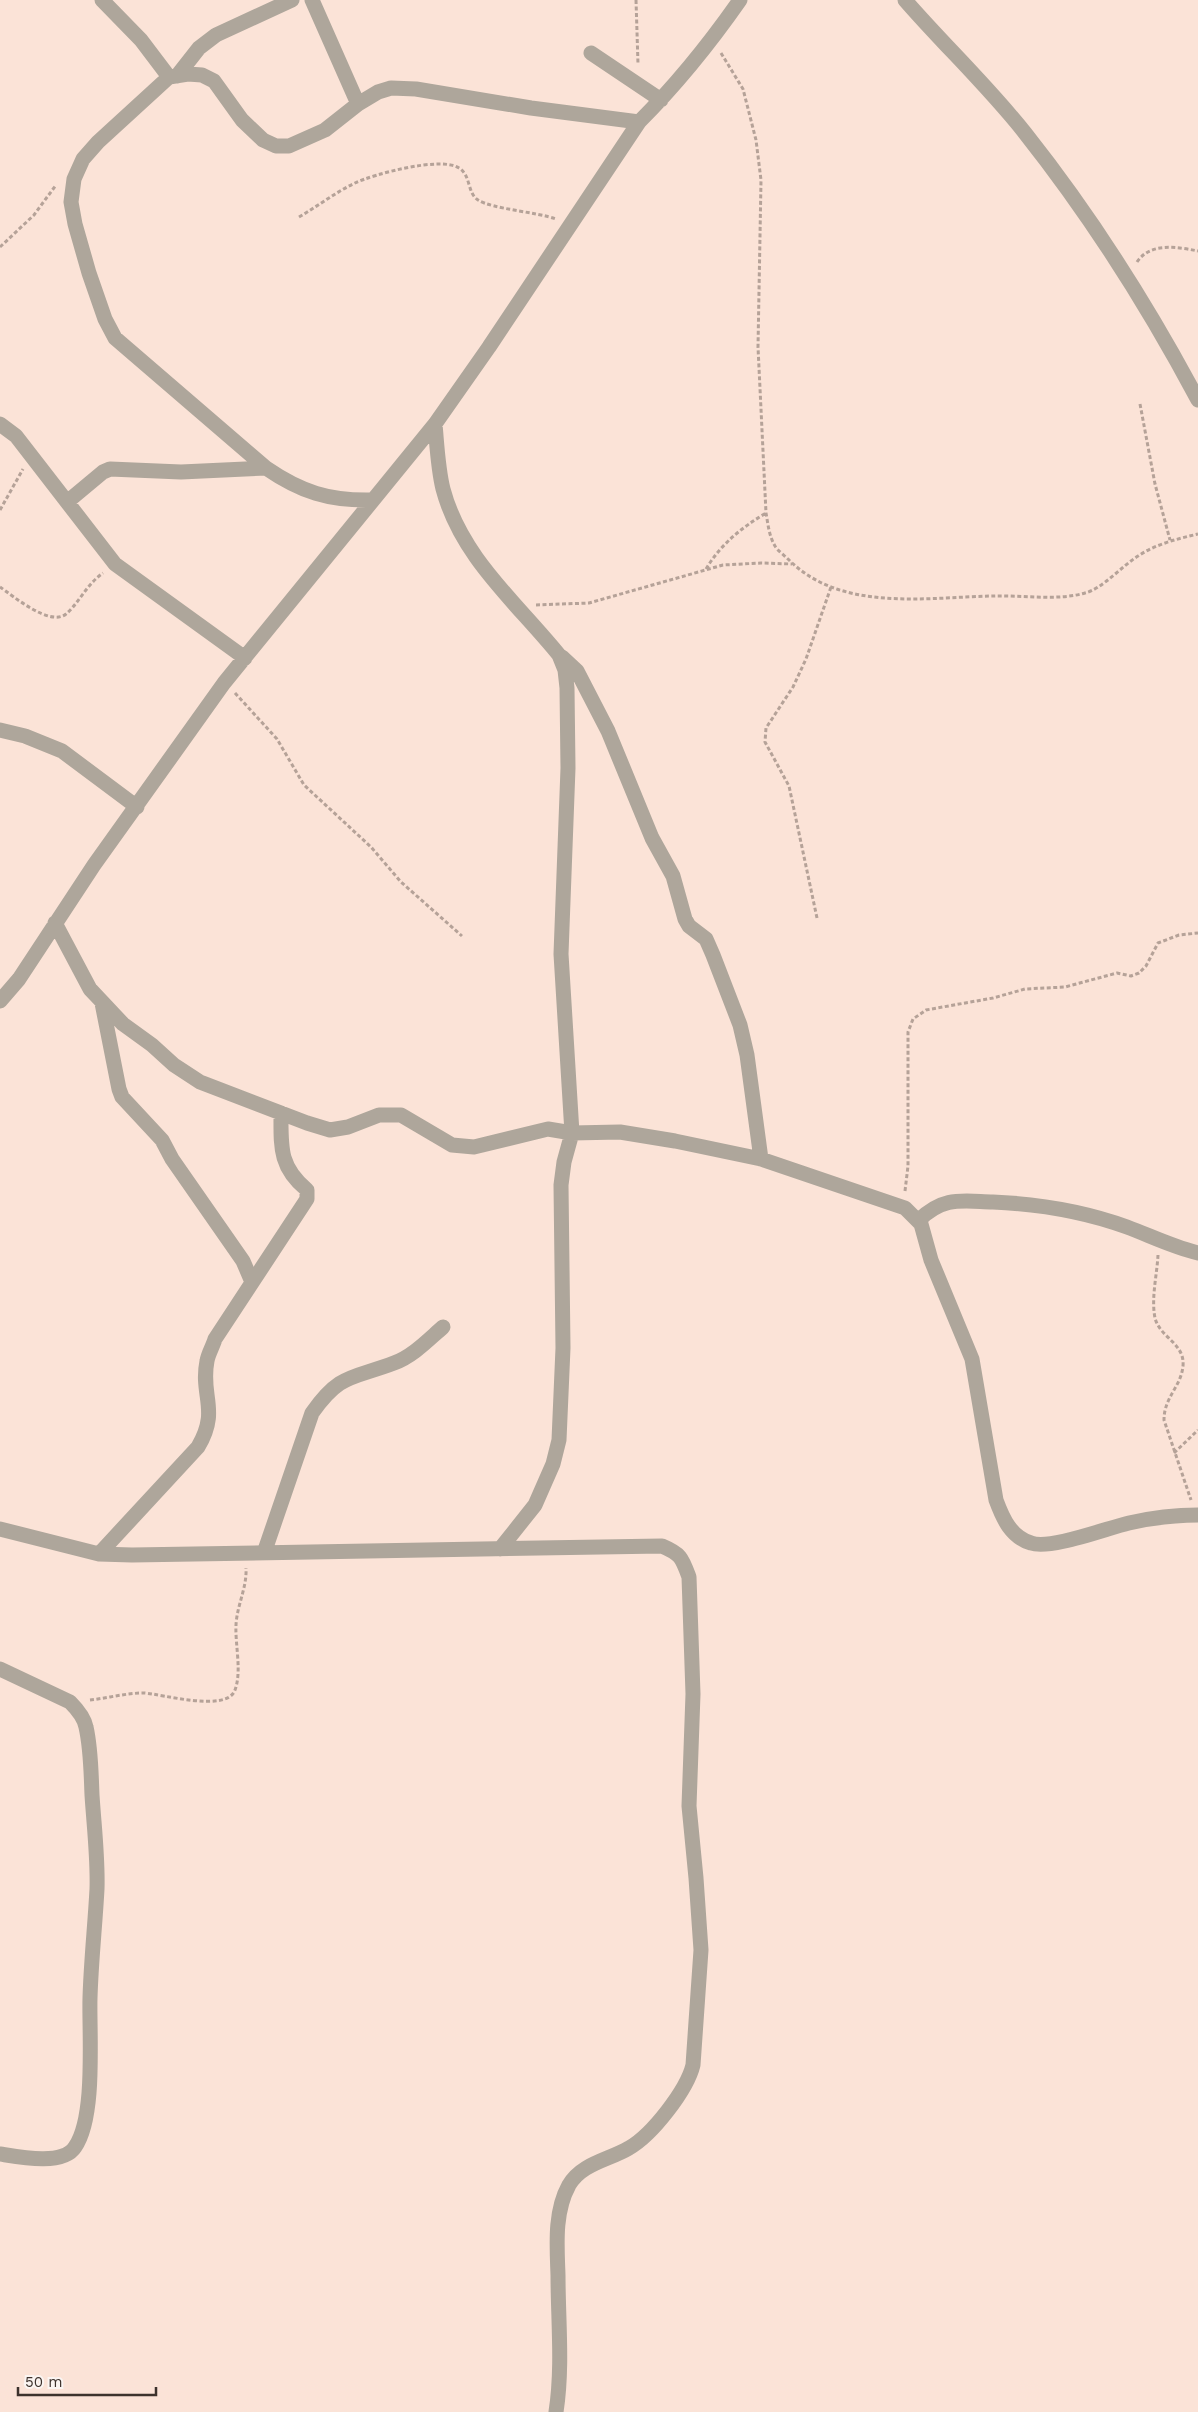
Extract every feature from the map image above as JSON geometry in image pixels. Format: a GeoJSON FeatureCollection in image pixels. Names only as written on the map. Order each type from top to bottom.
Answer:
{"type":"FeatureCollection","features":[{"type":"Feature","properties":{"kind":"street"},"geometry":{"type":"LineString","coordinates":[[102,0],[141,40],[173,77]]}},
{"type":"Feature","properties":{"kind":"street"},"geometry":{"type":"LineString","coordinates":[[292,0],[216,35],[199,48],[173,77],[83,159],[74,179],[71,202],[75,224],[89,273],[105,319],[115,338],[266,468],[291,485],[322,496],[347,501],[372,500]]}},
{"type":"Feature","properties":{"kind":"street"},"geometry":{"type":"LineString","coordinates":[[312,0],[358,104]]}},
{"type":"Feature","properties":{"kind":"street"},"geometry":{"type":"LineString","coordinates":[[0,1001],[19,979],[55,922],[224,683],[434,424],[489,347],[639,122],[661,100],[712,39],[740,0]]}},
{"type":"Feature","properties":{"kind":"street"},"geometry":{"type":"LineString","coordinates":[[905,0],[1024,132],[1061,182],[1167,342],[1198,400]]}},
{"type":"Feature","properties":{"kind":"street"},"geometry":{"type":"LineString","coordinates":[[591,53],[661,100]]}},
{"type":"Feature","properties":{"kind":"street"},"geometry":{"type":"LineString","coordinates":[[173,77],[188,74],[202,75],[214,81],[242,120],[263,140],[276,146],[289,146],[325,130],[358,104],[378,92],[391,88],[416,89],[531,108],[639,122]]}},
{"type":"Feature","properties":{"kind":"street"},"geometry":{"type":"LineString","coordinates":[[0,424],[16,436],[115,564],[245,658]]}},
{"type":"Feature","properties":{"kind":"street"},"geometry":{"type":"LineString","coordinates":[[434,424],[443,489],[456,526],[476,559],[513,604],[559,655],[577,671],[625,768],[652,838],[673,876],[685,919],[689,926],[706,940],[714,955],[740,1024],[747,1055],[760,1159]]}},
{"type":"Feature","properties":{"kind":"street"},"geometry":{"type":"LineString","coordinates":[[67,502],[103,472],[110,469],[181,472],[266,468]]}},
{"type":"Feature","properties":{"kind":"street"},"geometry":{"type":"LineString","coordinates":[[500,1548],[535,1505],[553,1464],[559,1440],[563,1339],[561,1185],[564,1162],[572,1133],[561,954],[568,768],[567,688],[565,670],[559,655]]}},
{"type":"Feature","properties":{"kind":"street"},"geometry":{"type":"LineString","coordinates":[[0,730],[24,736],[62,751],[137,807]]}},
{"type":"Feature","properties":{"kind":"street"},"geometry":{"type":"LineString","coordinates":[[55,922],[90,989],[102,1003],[174,1065],[193,1078],[330,1130],[348,1127],[379,1115],[401,1115],[452,1145],[474,1147],[548,1129],[572,1133],[620,1132],[675,1141],[760,1159],[902,1207],[919,1220],[931,1260],[972,1359],[996,1500],[1004,1521],[1017,1536],[1032,1544],[1048,1545],[1130,1523],[1172,1516],[1197,1515]]}},
{"type":"Feature","properties":{"kind":"street"},"geometry":{"type":"LineString","coordinates":[[102,1003],[122,1098],[162,1140],[172,1159],[243,1261],[252,1282]]}},
{"type":"Feature","properties":{"kind":"street"},"geometry":{"type":"LineString","coordinates":[[99,1554],[198,1447],[206,1434],[210,1412],[206,1378],[207,1360],[215,1339],[307,1199],[307,1190],[293,1178],[284,1163],[281,1143],[281,1113]]}},
{"type":"Feature","properties":{"kind":"street"},"geometry":{"type":"LineString","coordinates":[[919,1220],[936,1205],[942,1203],[963,1201],[1022,1204],[1075,1211],[1198,1252]]}},
{"type":"Feature","properties":{"kind":"street"},"geometry":{"type":"LineString","coordinates":[[264,1553],[312,1413],[325,1394],[344,1380],[394,1363],[412,1354],[443,1327]]}},
{"type":"Feature","properties":{"kind":"street"},"geometry":{"type":"LineString","coordinates":[[0,1529],[99,1554],[238,1554],[662,1546],[677,1552],[684,1562],[689,1577],[694,1694],[688,1806],[701,1950],[693,2065],[690,2077],[681,2091],[639,2142],[589,2165],[570,2184],[562,2203],[558,2226],[559,2369],[556,2412]]}},
{"type":"Feature","properties":{"kind":"street"},"geometry":{"type":"LineString","coordinates":[[0,1669],[70,1702],[86,1725],[90,1759],[97,1888],[90,2001],[92,2057],[85,2121],[75,2148],[68,2155],[49,2159],[0,2154]]}},
{"type":"Feature","properties":{"kind":"path"},"geometry":{"type":"LineString","coordinates":[[636,0],[637,61],[643,88]]}},
{"type":"Feature","properties":{"kind":"path"},"geometry":{"type":"LineString","coordinates":[[712,39],[743,89],[756,140],[761,180],[758,364],[766,513],[770,532],[776,547],[806,575],[830,587],[854,594],[920,600],[997,596],[1076,595],[1096,588],[1139,555],[1170,540],[1198,534]]}},
{"type":"Feature","properties":{"kind":"path"},"geometry":{"type":"LineString","coordinates":[[299,217],[356,183],[387,172],[441,164],[459,167],[465,174],[471,192],[477,200],[488,204],[544,215],[570,224]]}},
{"type":"Feature","properties":{"kind":"path"},"geometry":{"type":"LineString","coordinates":[[0,247],[34,215],[59,181]]}},
{"type":"Feature","properties":{"kind":"path"},"geometry":{"type":"LineString","coordinates":[[1126,278],[1141,256],[1158,248],[1181,248],[1198,251]]}},
{"type":"Feature","properties":{"kind":"path"},"geometry":{"type":"LineString","coordinates":[[1140,404],[1155,484],[1170,540]]}},
{"type":"Feature","properties":{"kind":"path"},"geometry":{"type":"LineString","coordinates":[[0,510],[30,454]]}},
{"type":"Feature","properties":{"kind":"path"},"geometry":{"type":"LineString","coordinates":[[705,570],[716,552],[729,539],[743,527],[766,513]]}},
{"type":"Feature","properties":{"kind":"path"},"geometry":{"type":"LineString","coordinates":[[513,604],[566,605],[589,603],[705,570],[739,563],[793,564]]}},
{"type":"Feature","properties":{"kind":"path"},"geometry":{"type":"LineString","coordinates":[[0,587],[46,616],[57,618],[66,614],[95,578],[115,564]]}},
{"type":"Feature","properties":{"kind":"path"},"geometry":{"type":"LineString","coordinates":[[817,918],[789,786],[765,742],[766,728],[793,688],[806,659],[830,587]]}},
{"type":"Feature","properties":{"kind":"path"},"geometry":{"type":"LineString","coordinates":[[224,683],[258,716],[277,739],[304,785],[371,847],[401,882],[462,936]]}},
{"type":"Feature","properties":{"kind":"path"},"geometry":{"type":"LineString","coordinates":[[902,1207],[908,1166],[908,1032],[912,1019],[926,1010],[993,998],[1025,989],[1065,987],[1117,973],[1131,976],[1139,973],[1146,966],[1158,943],[1179,935],[1198,933]]}},
{"type":"Feature","properties":{"kind":"path"},"geometry":{"type":"LineString","coordinates":[[1158,1240],[1154,1302],[1155,1318],[1159,1328],[1178,1346],[1182,1355],[1183,1366],[1180,1378],[1164,1409],[1164,1420],[1197,1515]]}},
{"type":"Feature","properties":{"kind":"path"},"geometry":{"type":"LineString","coordinates":[[1174,1453],[1198,1430]]}},
{"type":"Feature","properties":{"kind":"path"},"geometry":{"type":"LineString","coordinates":[[70,1702],[132,1693],[207,1701],[229,1698],[235,1692],[237,1679],[236,1623],[246,1581],[245,1566],[238,1554]]}}]}
